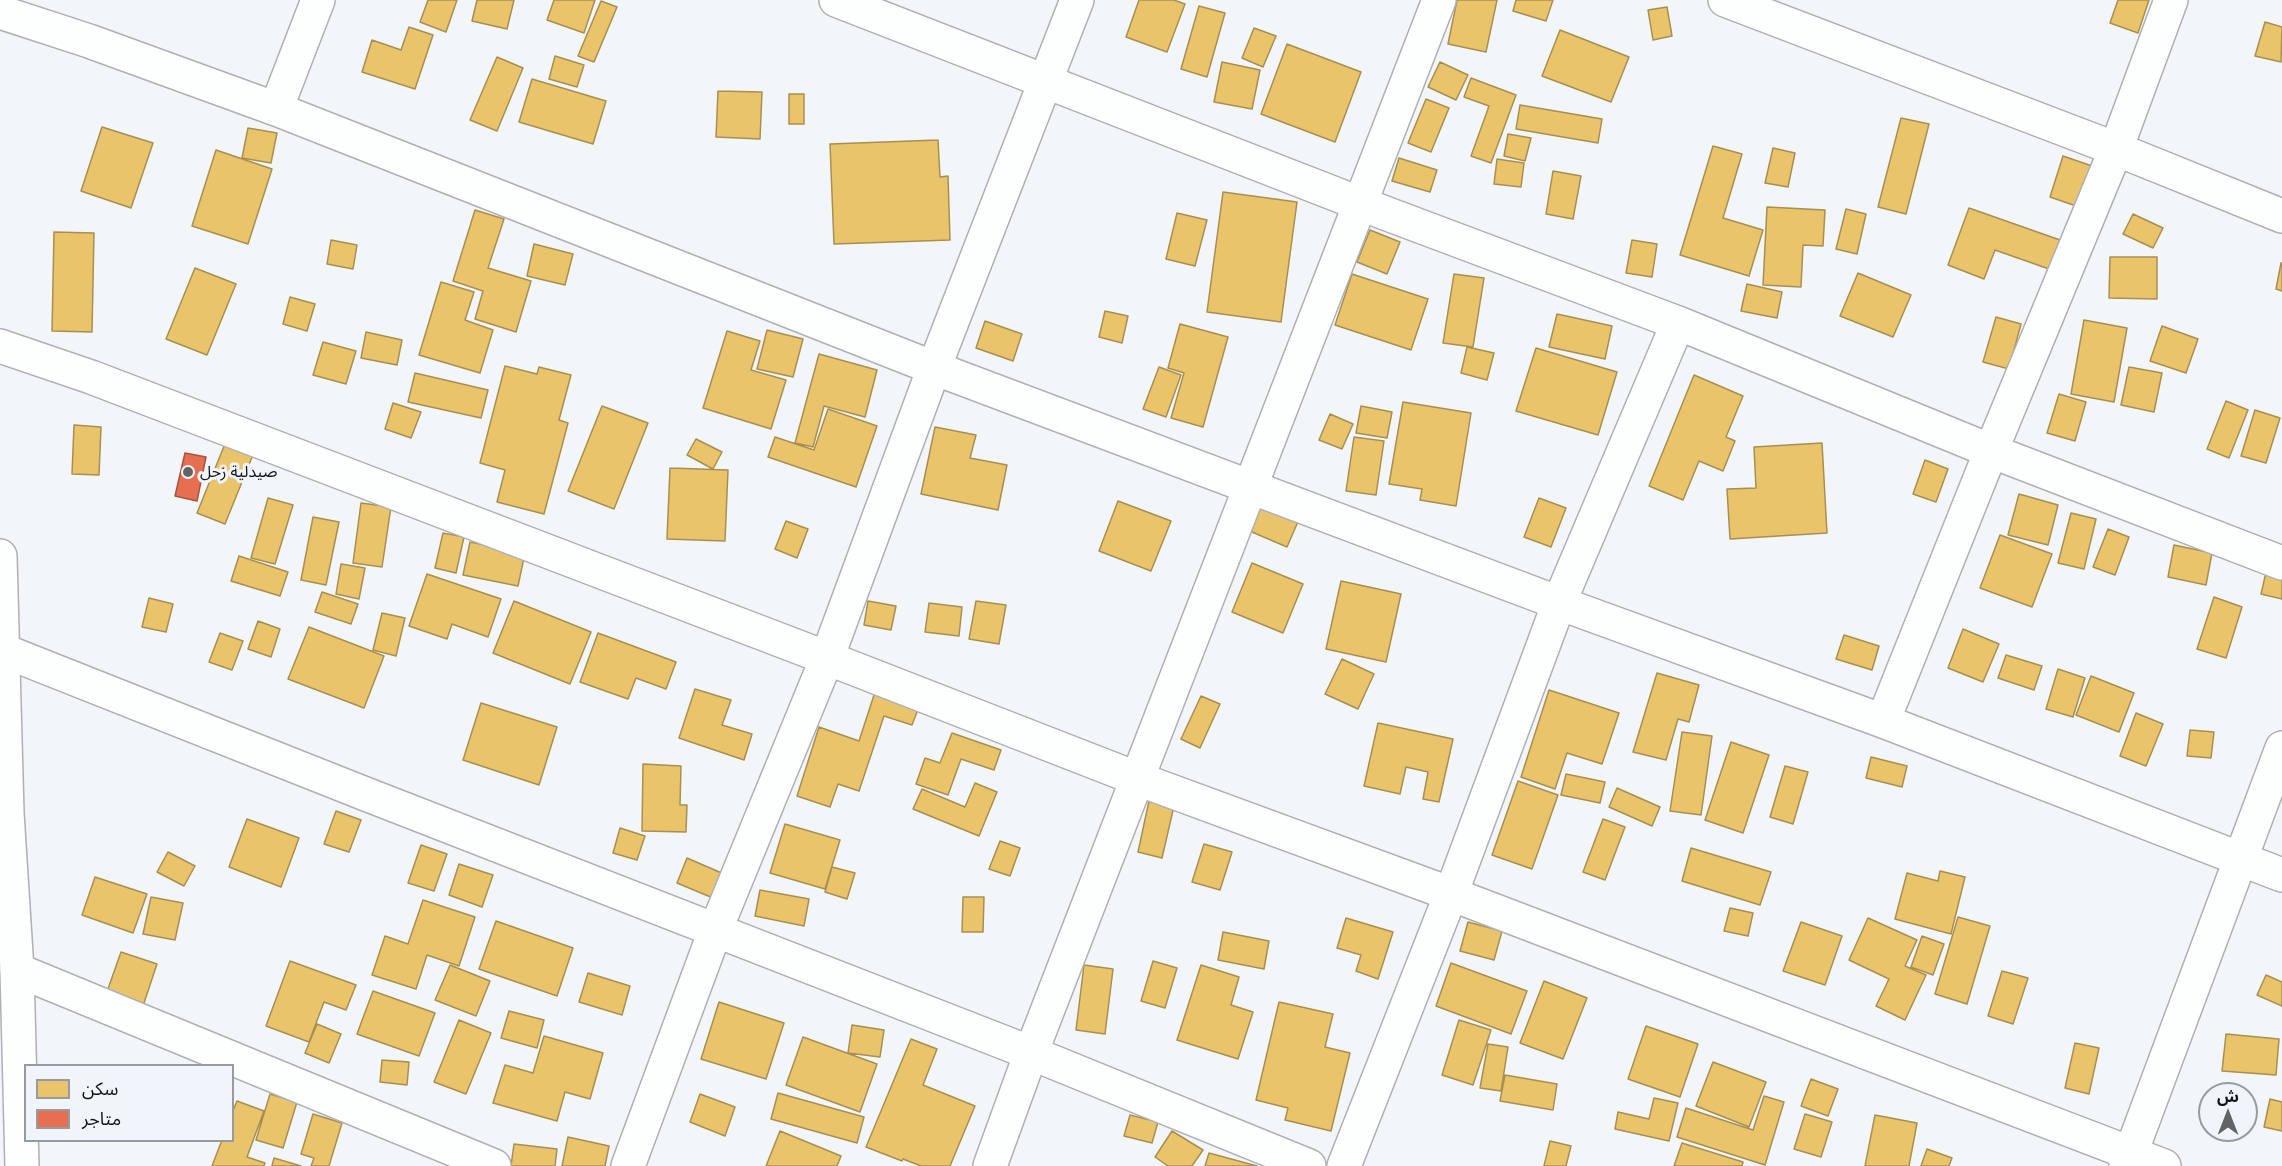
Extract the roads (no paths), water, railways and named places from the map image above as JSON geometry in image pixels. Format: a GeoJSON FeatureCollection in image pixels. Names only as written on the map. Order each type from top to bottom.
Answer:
{"type":"FeatureCollection","features":[{"type":"Feature","properties":{"kind":"street"},"geometry":{"type":"LineString","coordinates":[[276,109],[318,0]]}},
{"type":"Feature","properties":{"kind":"street"},"geometry":{"type":"LineString","coordinates":[[836,0],[1361,204],[1678,323],[1991,451],[2282,563]]}},
{"type":"Feature","properties":{"kind":"street"},"geometry":{"type":"LineString","coordinates":[[628,1166],[715,931],[827,658],[934,368],[1077,0]]}},
{"type":"Feature","properties":{"kind":"street"},"geometry":{"type":"LineString","coordinates":[[990,1166],[1031,1053],[1439,0]]}},
{"type":"Feature","properties":{"kind":"street"},"geometry":{"type":"LineString","coordinates":[[1725,0],[1787,11],[2282,216]]}},
{"type":"Feature","properties":{"kind":"street"},"geometry":{"type":"LineString","coordinates":[[1883,722],[1991,451],[2116,149],[2171,0]]}},
{"type":"Feature","properties":{"kind":"street"},"geometry":{"type":"LineString","coordinates":[[0,12],[89,41],[276,109],[934,368],[1250,488],[1883,722],[2282,875]]}},
{"type":"Feature","properties":{"kind":"street"},"geometry":{"type":"LineString","coordinates":[[1344,1166],[1450,894],[1559,603],[1678,323]]}},
{"type":"Feature","properties":{"kind":"street"},"geometry":{"type":"LineString","coordinates":[[0,346],[114,386],[1138,779],[1450,894],[2128,1160],[2164,1166]]}},
{"type":"Feature","properties":{"kind":"street"},"geometry":{"type":"LineString","coordinates":[[0,556],[7,813],[16,970],[21,1166]]}},
{"type":"Feature","properties":{"kind":"street"},"geometry":{"type":"LineString","coordinates":[[2,650],[1031,1053],[1309,1166]]}},
{"type":"Feature","properties":{"kind":"street"},"geometry":{"type":"LineString","coordinates":[[2128,1160],[2282,748]]}},
{"type":"Feature","properties":{"kind":"street"},"geometry":{"type":"LineString","coordinates":[[16,970],[494,1166]]}},
{"type":"Feature","properties":{"kind":"place","name":"صيدلية زحل"},"geometry":{"type":"Point","coordinates":[188,472]}}]}
